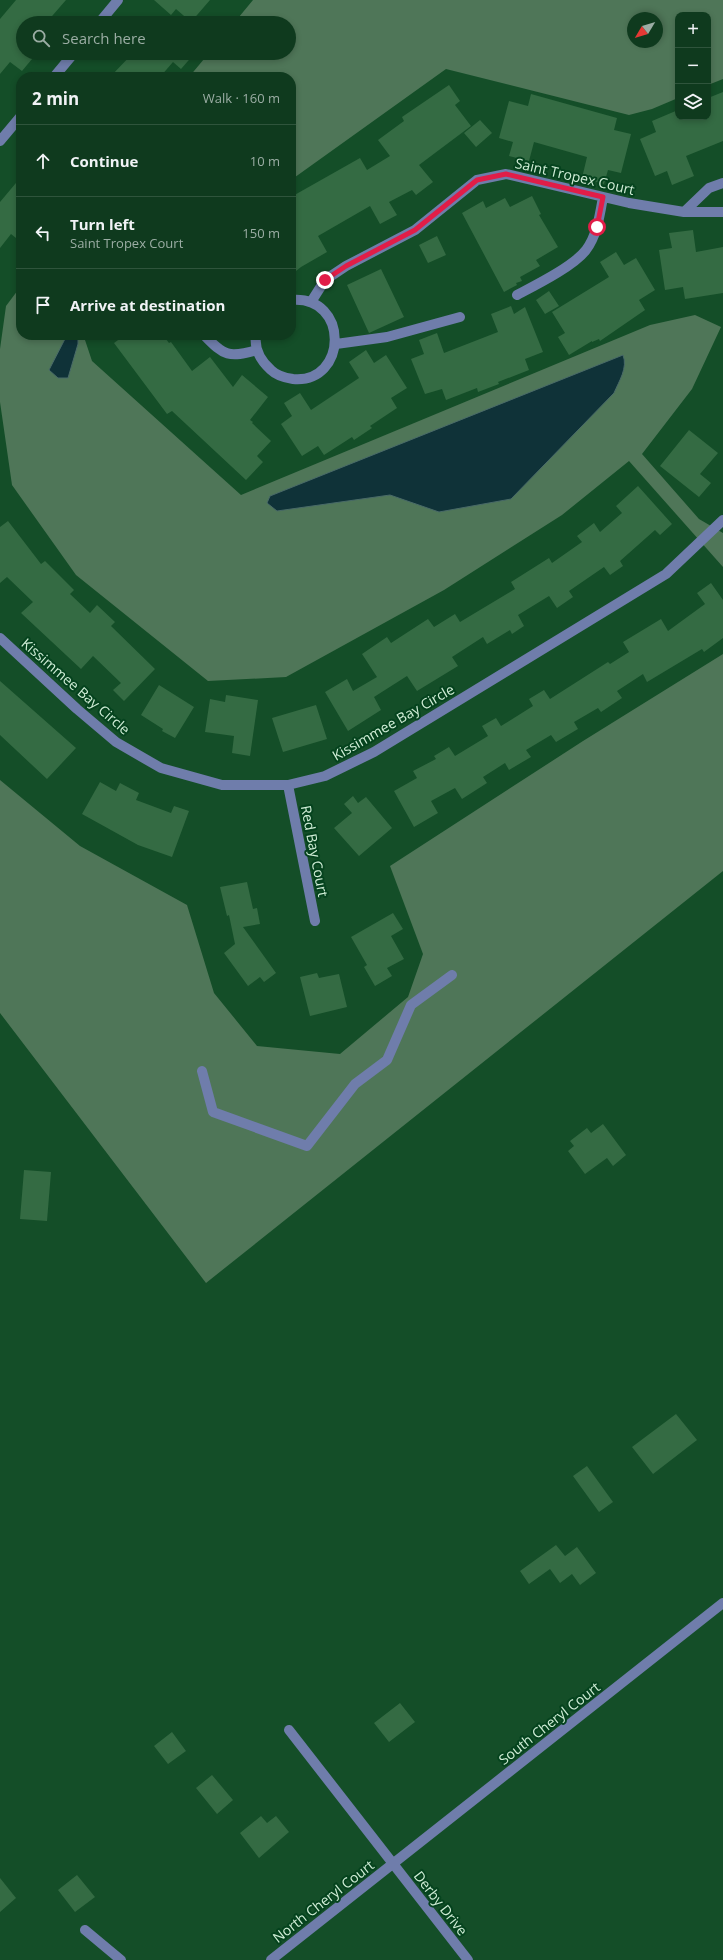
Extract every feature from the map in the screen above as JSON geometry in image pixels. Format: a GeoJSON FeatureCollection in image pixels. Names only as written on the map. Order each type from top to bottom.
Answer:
{"type":"FeatureCollection","features":[{"type":"Feature","properties":{"kind":"street"},"geometry":{"type":"LineString","coordinates":[[105,16],[118,0]]}},
{"type":"Feature","properties":{"kind":"street"},"geometry":{"type":"LineString","coordinates":[[58,72],[68,60]]}},
{"type":"Feature","properties":{"kind":"street"},"geometry":{"type":"LineString","coordinates":[[0,141],[16,122]]}},
{"type":"Feature","properties":{"kind":"street","name":"Saint Tropex Court"},"geometry":{"type":"LineString","coordinates":[[311,302],[325,280],[346,266],[415,230],[477,180],[506,174],[603,197],[684,212],[723,212]]}},
{"type":"Feature","properties":{"kind":"street"},"geometry":{"type":"LineString","coordinates":[[684,212],[709,188],[723,183]]}},
{"type":"Feature","properties":{"kind":"street"},"geometry":{"type":"LineString","coordinates":[[517,295],[540,283],[565,267],[587,249],[597,227],[603,197]]}},
{"type":"Feature","properties":{"kind":"street"},"geometry":{"type":"LineString","coordinates":[[256,340],[257,350],[263,363],[273,372],[286,378],[299,379],[312,376],[324,368],[332,357],[336,344],[335,331],[330,319],[322,309],[311,302],[296,299]]}},
{"type":"Feature","properties":{"kind":"street"},"geometry":{"type":"LineString","coordinates":[[336,344],[387,337],[460,317]]}},
{"type":"Feature","properties":{"kind":"street"},"geometry":{"type":"LineString","coordinates":[[209,340],[217,348],[234,356],[257,350]]}},
{"type":"Feature","properties":{"kind":"street","name":"Kissimmee Bay Circle"},"geometry":{"type":"LineString","coordinates":[[0,638],[77,709],[116,742],[161,768],[222,785],[288,786],[326,776],[374,752],[666,574],[723,520]]}},
{"type":"Feature","properties":{"kind":"street","name":"Red Bay Court"},"geometry":{"type":"LineString","coordinates":[[288,786],[315,921]]}},
{"type":"Feature","properties":{"kind":"street"},"geometry":{"type":"LineString","coordinates":[[202,1071],[213,1112],[307,1146],[355,1084],[387,1060],[411,1005],[452,975]]}},
{"type":"Feature","properties":{"kind":"street","name":"South Cheryl Court"},"geometry":{"type":"LineString","coordinates":[[392,1864],[723,1603]]}},
{"type":"Feature","properties":{"kind":"street","name":"Derby Drive"},"geometry":{"type":"LineString","coordinates":[[289,1730],[468,1960]]}},
{"type":"Feature","properties":{"kind":"street","name":"North Cheryl Court"},"geometry":{"type":"LineString","coordinates":[[271,1960],[392,1864]]}},
{"type":"Feature","properties":{"kind":"street"},"geometry":{"type":"LineString","coordinates":[[85,1930],[121,1960]]}},
{"type":"Feature","properties":{"kind":"green space"},"geometry":{"type":"Polygon","coordinates":[[[253,0],[723,0],[723,79],[711,84],[711,12],[675,12],[675,99],[652,109],[629,115],[446,69],[296,176],[296,72],[193,72],[203,60],[296,60],[296,16],[240,16],[253,0]]]}},
{"type":"Feature","properties":{"kind":"green space"},"geometry":{"type":"Polygon","coordinates":[[[16,293],[16,340],[85,340],[92,361],[241,495],[650,325],[695,315],[721,327],[692,389],[642,454],[699,519],[723,533],[723,567],[629,461],[562,515],[444,590],[286,677],[208,681],[76,575],[12,485],[0,402],[0,349],[6,306],[16,293]]]}},
{"type":"Feature","properties":{"kind":"green space"},"geometry":{"type":"Polygon","coordinates":[[[723,654],[723,871],[206,1283],[0,1013],[0,780],[80,846],[187,905],[214,993],[257,1046],[340,1054],[408,997],[423,954],[390,866],[583,741],[723,654]]]}},
{"type":"Feature","properties":{"kind":"water"},"geometry":{"type":"Polygon","coordinates":[[[64,340],[78,340],[68,378],[58,378],[49,370],[64,340]]]}},
{"type":"Feature","properties":{"kind":"water"},"geometry":{"type":"Polygon","coordinates":[[[623,355],[624,370],[614,393],[511,499],[439,512],[390,495],[277,511],[267,503],[270,496],[623,355]]]}},
{"type":"Feature","properties":{"kind":"building"},"geometry":{"type":"Polygon","coordinates":[[[16,0],[66,0],[52,16],[16,16],[16,60],[31,60],[22,71],[10,62],[0,74],[0,19],[16,0]]]}},
{"type":"Feature","properties":{"kind":"building"},"geometry":{"type":"Polygon","coordinates":[[[154,0],[210,0],[196,16],[184,16],[176,9],[171,15],[154,0]]]}},
{"type":"Feature","properties":{"kind":"building"},"geometry":{"type":"Polygon","coordinates":[[[126,60],[189,60],[181,69],[173,62],[164,72],[115,72],[126,60]]]}},
{"type":"Feature","properties":{"kind":"building"},"geometry":{"type":"Polygon","coordinates":[[[449,85],[460,101],[455,105],[471,126],[419,165],[433,182],[416,195],[412,190],[389,202],[397,215],[380,224],[370,206],[318,236],[327,252],[296,271],[296,194],[360,158],[367,170],[390,156],[378,140],[404,121],[402,117],[449,85]]]}},
{"type":"Feature","properties":{"kind":"building"},"geometry":{"type":"Polygon","coordinates":[[[723,92],[723,141],[686,156],[694,176],[672,185],[667,171],[655,176],[640,139],[656,132],[652,121],[675,111],[675,120],[711,120],[711,97],[723,92]]]}},
{"type":"Feature","properties":{"kind":"building"},"geometry":{"type":"Polygon","coordinates":[[[531,94],[617,118],[614,130],[631,134],[621,173],[608,170],[604,184],[582,178],[587,157],[534,142],[529,161],[509,156],[513,142],[499,138],[509,101],[528,106],[531,94]]]}},
{"type":"Feature","properties":{"kind":"building"},"geometry":{"type":"Polygon","coordinates":[[[480,120],[492,133],[476,147],[464,133],[480,120]]]}},
{"type":"Feature","properties":{"kind":"building"},"geometry":{"type":"Polygon","coordinates":[[[16,183],[16,238],[11,234],[0,248],[0,202],[16,183]]]}},
{"type":"Feature","properties":{"kind":"building"},"geometry":{"type":"Polygon","coordinates":[[[532,196],[541,214],[539,215],[558,247],[536,260],[540,266],[520,277],[522,281],[516,283],[517,285],[504,292],[462,213],[483,201],[486,208],[505,198],[510,207],[532,196]]]}},
{"type":"Feature","properties":{"kind":"building"},"geometry":{"type":"Polygon","coordinates":[[[693,230],[696,252],[723,247],[723,293],[685,299],[683,287],[665,290],[659,250],[672,248],[669,233],[693,230]]]}},
{"type":"Feature","properties":{"kind":"building"},"geometry":{"type":"Polygon","coordinates":[[[437,236],[446,255],[428,263],[419,245],[437,236]]]}},
{"type":"Feature","properties":{"kind":"building"},"geometry":{"type":"Polygon","coordinates":[[[616,252],[624,265],[636,258],[655,290],[639,300],[645,310],[600,341],[599,339],[592,341],[569,355],[558,337],[565,333],[552,312],[609,277],[600,262],[616,252]]]}},
{"type":"Feature","properties":{"kind":"building"},"geometry":{"type":"Polygon","coordinates":[[[381,269],[404,317],[369,333],[347,285],[381,269]]]}},
{"type":"Feature","properties":{"kind":"building"},"geometry":{"type":"Polygon","coordinates":[[[549,291],[559,306],[545,314],[536,300],[549,291]]]}},
{"type":"Feature","properties":{"kind":"building"},"geometry":{"type":"Polygon","coordinates":[[[511,306],[514,314],[525,307],[543,352],[525,359],[529,370],[498,382],[499,384],[478,392],[477,388],[446,400],[442,389],[425,394],[411,359],[424,354],[419,340],[437,333],[444,353],[498,332],[491,314],[511,306]]]}},
{"type":"Feature","properties":{"kind":"building"},"geometry":{"type":"Polygon","coordinates":[[[118,340],[167,340],[169,343],[171,342],[192,371],[210,357],[233,387],[242,375],[268,397],[250,420],[271,441],[257,456],[263,462],[246,480],[172,411],[167,414],[114,343],[118,340]]]}},
{"type":"Feature","properties":{"kind":"building"},"geometry":{"type":"Polygon","coordinates":[[[366,350],[374,363],[386,355],[407,388],[391,398],[397,408],[370,426],[372,428],[354,440],[352,437],[324,455],[318,446],[302,456],[281,424],[292,416],[284,403],[300,393],[311,410],[359,378],[349,362],[366,350]]]}},
{"type":"Feature","properties":{"kind":"building"},"geometry":{"type":"Polygon","coordinates":[[[689,430],[718,453],[700,474],[711,483],[699,497],[660,466],[689,430]]]}},
{"type":"Feature","properties":{"kind":"building"},"geometry":{"type":"Polygon","coordinates":[[[638,486],[672,524],[660,535],[655,530],[620,561],[623,566],[610,575],[604,567],[569,591],[573,597],[557,608],[549,596],[518,615],[524,626],[512,634],[510,630],[487,644],[483,637],[452,657],[458,666],[417,691],[407,676],[374,697],[381,710],[348,731],[325,692],[347,679],[353,691],[377,677],[362,654],[387,637],[391,643],[428,619],[434,627],[455,614],[460,622],[515,589],[511,582],[549,558],[552,563],[582,542],[577,536],[594,523],[600,532],[622,513],[616,506],[638,486]]]}},
{"type":"Feature","properties":{"kind":"building"},"geometry":{"type":"Polygon","coordinates":[[[8,521],[41,564],[45,561],[74,590],[70,594],[90,613],[97,605],[115,622],[111,626],[155,669],[124,701],[113,690],[121,683],[93,656],[81,669],[21,613],[33,602],[7,577],[0,583],[0,527],[8,521]]]}},
{"type":"Feature","properties":{"kind":"building"},"geometry":{"type":"Polygon","coordinates":[[[711,583],[723,600],[723,638],[704,652],[702,649],[647,682],[643,674],[617,691],[622,698],[601,712],[598,708],[574,722],[578,729],[556,742],[551,735],[526,750],[531,757],[509,770],[505,763],[483,777],[487,783],[462,799],[455,788],[431,801],[438,813],[414,827],[394,791],[417,778],[413,771],[436,759],[434,756],[449,747],[455,756],[488,736],[482,726],[496,718],[501,726],[533,706],[529,699],[544,690],[550,699],[608,662],[610,664],[629,652],[623,642],[661,619],[668,631],[705,604],[697,593],[711,583]]]}},
{"type":"Feature","properties":{"kind":"building"},"geometry":{"type":"Polygon","coordinates":[[[0,681],[76,748],[47,779],[0,735],[0,681]]]}},
{"type":"Feature","properties":{"kind":"building"},"geometry":{"type":"Polygon","coordinates":[[[159,685],[194,707],[175,738],[162,731],[163,729],[141,715],[159,685]]]}},
{"type":"Feature","properties":{"kind":"building"},"geometry":{"type":"Polygon","coordinates":[[[226,695],[258,700],[250,756],[232,753],[234,736],[205,732],[210,699],[225,702],[226,695]]]}},
{"type":"Feature","properties":{"kind":"building"},"geometry":{"type":"Polygon","coordinates":[[[316,705],[327,739],[283,752],[272,718],[316,705]]]}},
{"type":"Feature","properties":{"kind":"building"},"geometry":{"type":"Polygon","coordinates":[[[100,782],[116,791],[120,783],[139,793],[136,800],[171,813],[174,806],[189,811],[172,857],[138,845],[82,814],[100,782]]]}},
{"type":"Feature","properties":{"kind":"building"},"geometry":{"type":"Polygon","coordinates":[[[353,796],[358,803],[366,797],[392,828],[359,856],[334,828],[352,813],[344,804],[353,796]]]}},
{"type":"Feature","properties":{"kind":"building"},"geometry":{"type":"Polygon","coordinates":[[[247,882],[253,909],[257,908],[260,924],[243,927],[276,973],[264,982],[260,977],[248,986],[224,953],[235,944],[229,915],[227,916],[220,887],[247,882]]]}},
{"type":"Feature","properties":{"kind":"building"},"geometry":{"type":"Polygon","coordinates":[[[393,913],[403,929],[391,936],[404,959],[387,968],[392,976],[375,986],[364,967],[367,965],[351,937],[393,913]]]}},
{"type":"Feature","properties":{"kind":"building"},"geometry":{"type":"Polygon","coordinates":[[[317,973],[319,978],[339,974],[347,1007],[310,1016],[300,977],[317,973]]]}},
{"type":"Feature","properties":{"kind":"building"},"geometry":{"type":"Polygon","coordinates":[[[603,1124],[626,1155],[613,1166],[607,1158],[585,1174],[568,1151],[574,1146],[570,1141],[587,1128],[591,1133],[603,1124]]]}},
{"type":"Feature","properties":{"kind":"building"},"geometry":{"type":"Polygon","coordinates":[[[24,1170],[51,1172],[47,1221],[20,1219],[24,1170]]]}},
{"type":"Feature","properties":{"kind":"building"},"geometry":{"type":"Polygon","coordinates":[[[676,1414],[697,1440],[653,1474],[632,1447],[676,1414]]]}},
{"type":"Feature","properties":{"kind":"building"},"geometry":{"type":"Polygon","coordinates":[[[587,1466],[613,1502],[599,1512],[573,1476],[587,1466]]]}},
{"type":"Feature","properties":{"kind":"building"},"geometry":{"type":"Polygon","coordinates":[[[556,1545],[565,1556],[577,1547],[596,1573],[580,1585],[572,1574],[560,1583],[550,1569],[529,1584],[520,1571],[556,1545]]]}},
{"type":"Feature","properties":{"kind":"building"},"geometry":{"type":"Polygon","coordinates":[[[400,1703],[415,1722],[389,1742],[374,1723],[400,1703]]]}},
{"type":"Feature","properties":{"kind":"building"},"geometry":{"type":"Polygon","coordinates":[[[172,1732],[186,1751],[168,1764],[154,1746],[172,1732]]]}},
{"type":"Feature","properties":{"kind":"building"},"geometry":{"type":"Polygon","coordinates":[[[212,1775],[233,1800],[217,1814],[196,1788],[212,1775]]]}},
{"type":"Feature","properties":{"kind":"building"},"geometry":{"type":"Polygon","coordinates":[[[261,1816],[267,1823],[276,1816],[289,1832],[259,1858],[240,1833],[261,1816]]]}},
{"type":"Feature","properties":{"kind":"building"},"geometry":{"type":"Polygon","coordinates":[[[77,1875],[95,1897],[75,1912],[58,1890],[77,1875]]]}},
{"type":"Feature","properties":{"kind":"building"},"geometry":{"type":"Polygon","coordinates":[[[0,1878],[16,1898],[0,1912],[0,1878]]]}},
{"type":"Feature","properties":{"kind":"route"},"geometry":{"type":"LineString","coordinates":[[325,280],[346,266],[415,230],[477,180],[506,174],[603,197],[597,227]]}}]}
